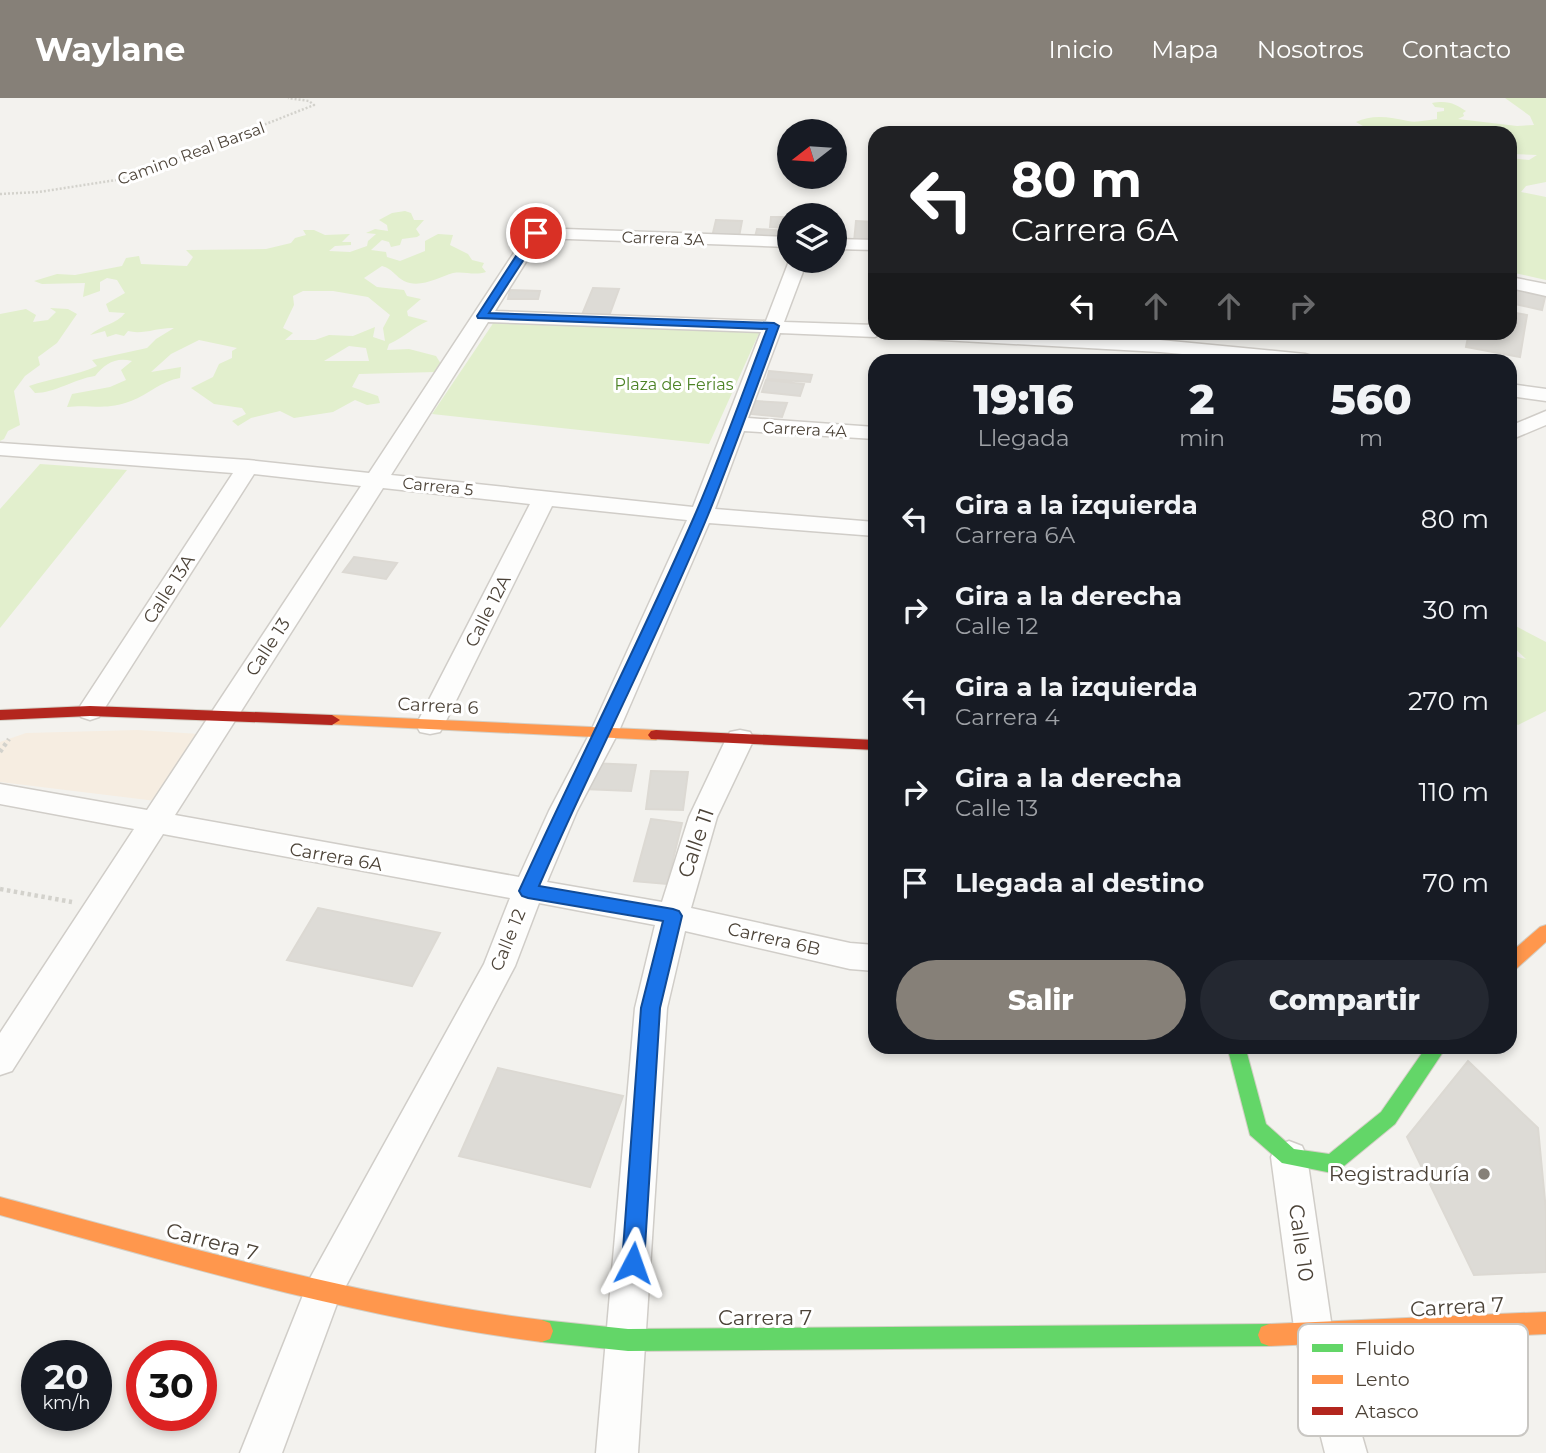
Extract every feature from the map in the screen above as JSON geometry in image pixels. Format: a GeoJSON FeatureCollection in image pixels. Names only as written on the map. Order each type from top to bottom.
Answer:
{"type":"FeatureCollection","features":[{"type":"Feature","properties":{"kind":"main road","name":"Carrera 6"},"geometry":{"type":"LineString","coordinates":[[0,715],[90,711],[225,715],[868,745]]}},
{"type":"Feature","properties":{"kind":"main road"},"geometry":{"type":"LineString","coordinates":[[1517,958],[1546,932]]}},
{"type":"Feature","properties":{"kind":"main road"},"geometry":{"type":"LineString","coordinates":[[1238,1054],[1257,1129],[1289,1157],[1332,1164],[1388,1118],[1432,1054]]}},
{"type":"Feature","properties":{"kind":"main road","name":"Carrera 7"},"geometry":{"type":"LineString","coordinates":[[0,1206],[322,1293],[473,1324],[628,1340],[1298,1335]]}},
{"type":"Feature","properties":{"kind":"main road","name":"Carrera 7"},"geometry":{"type":"LineString","coordinates":[[1527,1324],[1546,1323]]}},
{"type":"Feature","properties":{"kind":"street","name":"Carrera 3A"},"geometry":{"type":"LineString","coordinates":[[536,233],[777,242]]}},
{"type":"Feature","properties":{"kind":"street","name":"Calle 13"},"geometry":{"type":"LineString","coordinates":[[0,1061],[536,233]]}},
{"type":"Feature","properties":{"kind":"street"},"geometry":{"type":"LineString","coordinates":[[847,244],[868,245]]}},
{"type":"Feature","properties":{"kind":"street","name":"Calle 12"},"geometry":{"type":"LineString","coordinates":[[261,1453],[271,1434],[322,1293],[499,966],[528,891],[564,811],[604,733],[701,515],[794,273]]}},
{"type":"Feature","properties":{"kind":"street"},"geometry":{"type":"LineString","coordinates":[[1517,284],[1546,290]]}},
{"type":"Feature","properties":{"kind":"street"},"geometry":{"type":"LineString","coordinates":[[482,316],[868,331]]}},
{"type":"Feature","properties":{"kind":"street"},"geometry":{"type":"LineString","coordinates":[[1051,340],[1242,354]]}},
{"type":"Feature","properties":{"kind":"street"},"geometry":{"type":"LineString","coordinates":[[1517,391],[1546,396]]}},
{"type":"Feature","properties":{"kind":"street"},"geometry":{"type":"LineString","coordinates":[[1517,431],[1546,417]]}},
{"type":"Feature","properties":{"kind":"street","name":"Carrera 4A"},"geometry":{"type":"LineString","coordinates":[[736,424],[868,433]]}},
{"type":"Feature","properties":{"kind":"street","name":"Carrera 5"},"geometry":{"type":"LineString","coordinates":[[0,449],[248,467],[701,515],[868,528]]}},
{"type":"Feature","properties":{"kind":"street","name":"Calle 13A"},"geometry":{"type":"LineString","coordinates":[[90,711],[248,467]]}},
{"type":"Feature","properties":{"kind":"street","name":"Calle 12A"},"geometry":{"type":"LineString","coordinates":[[430,725],[545,497]]}},
{"type":"Feature","properties":{"kind":"street","name":"Calle 11"},"geometry":{"type":"LineString","coordinates":[[617,1453],[628,1340],[650,1008],[673,916],[703,817],[740,739]]}},
{"type":"Feature","properties":{"kind":"street","name":"Carrera 6A"},"geometry":{"type":"LineString","coordinates":[[0,794],[673,916]]}},
{"type":"Feature","properties":{"kind":"street","name":"Carrera 6B"},"geometry":{"type":"LineString","coordinates":[[673,916],[850,956],[868,957]]}},
{"type":"Feature","properties":{"kind":"street","name":"Calle 10"},"geometry":{"type":"LineString","coordinates":[[1289,1157],[1312,1324]]}},
{"type":"Feature","properties":{"kind":"street","name":"Calle 10"},"geometry":{"type":"LineString","coordinates":[[1341,1436],[1346,1453]]}},
{"type":"Feature","properties":{"kind":"path","name":"Camino Real Barsal"},"geometry":{"type":"LineString","coordinates":[[0,194],[39,192],[109,182],[147,172],[314,105],[309,101],[288,98]]}},
{"type":"Feature","properties":{"kind":"path"},"geometry":{"type":"LineString","coordinates":[[0,889],[100,908]]}},
{"type":"Feature","properties":{"kind":"shaded area"},"geometry":{"type":"Polygon","coordinates":[[[137,730],[199,734],[156,801],[0,782],[0,742],[26,733],[137,730]]]}},
{"type":"Feature","properties":{"kind":"green space"},"geometry":{"type":"Polygon","coordinates":[[[1505,98],[1546,98],[1546,182],[1526,186],[1521,192],[1546,197],[1546,280],[1517,274],[1517,159],[1529,160],[1537,155],[1517,154],[1517,126],[1534,125],[1530,116],[1505,98]]]}},
{"type":"Feature","properties":{"kind":"green space"},"geometry":{"type":"Polygon","coordinates":[[[1438,102],[1452,104],[1466,111],[1464,116],[1458,119],[1517,126],[1363,126],[1356,122],[1375,117],[1415,122],[1437,119],[1437,112],[1444,111],[1444,108],[1435,107],[1432,103],[1438,102]]]}},
{"type":"Feature","properties":{"kind":"green space"},"geometry":{"type":"Polygon","coordinates":[[[405,211],[411,213],[414,220],[424,220],[416,229],[420,235],[402,239],[400,245],[391,247],[389,242],[382,240],[371,250],[386,252],[387,257],[400,261],[425,251],[425,241],[438,234],[453,235],[450,245],[468,254],[472,260],[484,263],[482,267],[486,272],[453,273],[416,284],[404,281],[382,266],[364,278],[377,287],[404,290],[407,296],[421,299],[407,311],[408,316],[428,321],[389,344],[387,350],[409,349],[436,356],[441,364],[436,372],[359,374],[352,387],[378,396],[380,403],[367,405],[355,400],[333,412],[294,418],[280,411],[251,418],[238,426],[232,421],[246,414],[242,408],[214,404],[191,388],[213,377],[219,364],[232,358],[232,351],[237,348],[199,340],[171,354],[151,372],[181,367],[180,378],[122,404],[106,407],[67,407],[72,394],[110,387],[126,380],[121,370],[132,361],[115,361],[95,376],[50,391],[35,393],[29,386],[97,366],[92,360],[147,348],[174,328],[128,331],[124,336],[116,334],[107,337],[105,331],[90,335],[118,320],[125,313],[109,312],[106,304],[125,293],[117,280],[107,278],[100,282],[100,291],[83,297],[85,283],[42,284],[34,281],[57,274],[75,275],[122,266],[126,258],[139,256],[141,264],[187,266],[193,257],[186,250],[266,249],[291,243],[295,238],[306,235],[303,230],[314,230],[325,235],[350,234],[342,242],[351,242],[351,245],[335,246],[329,251],[350,252],[367,246],[368,241],[376,234],[366,233],[375,229],[388,231],[387,225],[379,220],[392,213],[405,211]],[[303,291],[293,296],[294,305],[283,328],[293,333],[285,340],[315,340],[329,335],[353,336],[375,327],[373,337],[385,341],[383,328],[390,315],[368,297],[333,291],[303,291]],[[349,346],[324,361],[369,361],[366,348],[349,346]]]}},
{"type":"Feature","properties":{"kind":"green space"},"geometry":{"type":"Polygon","coordinates":[[[50,308],[68,309],[77,314],[57,343],[38,357],[40,365],[25,376],[14,391],[20,425],[8,431],[0,441],[0,314],[26,309],[36,315],[33,322],[48,320],[56,312],[50,308]]]}},
{"type":"Feature","properties":{"kind":"green space","name":"Plaza de Ferias"},"geometry":{"type":"Polygon","coordinates":[[[494,322],[760,331],[709,444],[432,414],[494,322]]]}},
{"type":"Feature","properties":{"kind":"green space"},"geometry":{"type":"Polygon","coordinates":[[[40,464],[127,470],[0,628],[0,509],[40,464]]]}},
{"type":"Feature","properties":{"kind":"green space"},"geometry":{"type":"Polygon","coordinates":[[[1517,627],[1546,642],[1546,711],[1518,725],[1517,657],[1526,659],[1517,651],[1517,627]]]}},
{"type":"Feature","properties":{"kind":"building"},"geometry":{"type":"Polygon","coordinates":[[[771,217],[777,217],[777,227],[770,227],[771,217]]]}},
{"type":"Feature","properties":{"kind":"building"},"geometry":{"type":"Polygon","coordinates":[[[716,220],[742,221],[739,237],[712,237],[716,220]]]}},
{"type":"Feature","properties":{"kind":"building"},"geometry":{"type":"Polygon","coordinates":[[[856,221],[868,222],[868,243],[854,242],[856,221]]]}},
{"type":"Feature","properties":{"kind":"building"},"geometry":{"type":"Polygon","coordinates":[[[757,229],[777,230],[777,238],[755,237],[757,229]]]}},
{"type":"Feature","properties":{"kind":"building"},"geometry":{"type":"Polygon","coordinates":[[[1517,287],[1546,293],[1542,310],[1517,305],[1517,287]]]}},
{"type":"Feature","properties":{"kind":"building"},"geometry":{"type":"Polygon","coordinates":[[[593,288],[619,289],[608,319],[581,317],[593,288]]]}},
{"type":"Feature","properties":{"kind":"building"},"geometry":{"type":"Polygon","coordinates":[[[510,290],[540,291],[538,299],[508,299],[510,290]]]}},
{"type":"Feature","properties":{"kind":"building"},"geometry":{"type":"Polygon","coordinates":[[[1517,313],[1527,315],[1520,357],[1517,354],[1466,347],[1467,340],[1517,340],[1517,313]]]}},
{"type":"Feature","properties":{"kind":"building"},"geometry":{"type":"Polygon","coordinates":[[[769,371],[812,375],[810,382],[767,379],[769,371]]]}},
{"type":"Feature","properties":{"kind":"building"},"geometry":{"type":"Polygon","coordinates":[[[766,380],[804,384],[800,396],[762,392],[766,380]]]}},
{"type":"Feature","properties":{"kind":"building"},"geometry":{"type":"Polygon","coordinates":[[[756,401],[787,403],[782,417],[751,414],[756,401]]]}},
{"type":"Feature","properties":{"kind":"building"},"geometry":{"type":"Polygon","coordinates":[[[354,557],[397,563],[386,579],[343,572],[354,557]]]}},
{"type":"Feature","properties":{"kind":"building"},"geometry":{"type":"Polygon","coordinates":[[[590,763],[636,765],[631,791],[584,789],[590,763]]]}},
{"type":"Feature","properties":{"kind":"building"},"geometry":{"type":"Polygon","coordinates":[[[651,771],[688,772],[683,810],[646,809],[651,771]]]}},
{"type":"Feature","properties":{"kind":"building"},"geometry":{"type":"Polygon","coordinates":[[[651,819],[682,823],[667,884],[634,881],[651,819]]]}},
{"type":"Feature","properties":{"kind":"building"},"geometry":{"type":"Polygon","coordinates":[[[318,908],[440,933],[412,986],[287,960],[318,908]]]}},
{"type":"Feature","properties":{"kind":"building","name":"Registraduría"},"geometry":{"type":"Polygon","coordinates":[[[1468,1061],[1538,1128],[1546,1211],[1546,1272],[1474,1275],[1407,1137],[1468,1061]]]}},
{"type":"Feature","properties":{"kind":"building"},"geometry":{"type":"Polygon","coordinates":[[[498,1068],[623,1096],[590,1187],[459,1156],[498,1068]]]}},
{"type":"Feature","properties":{"kind":"traffic: fast"},"geometry":{"type":"LineString","coordinates":[[1238,1054],[1257,1129],[1289,1157],[1332,1164],[1388,1118],[1432,1054]]}},
{"type":"Feature","properties":{"kind":"traffic: fast"},"geometry":{"type":"LineString","coordinates":[[542,1331],[628,1340],[1269,1335]]}},
{"type":"Feature","properties":{"kind":"traffic: slow"},"geometry":{"type":"LineString","coordinates":[[332,720],[656,735]]}},
{"type":"Feature","properties":{"kind":"traffic: slow"},"geometry":{"type":"LineString","coordinates":[[1517,958],[1546,932]]}},
{"type":"Feature","properties":{"kind":"traffic: slow"},"geometry":{"type":"LineString","coordinates":[[0,1206],[336,1296],[473,1322],[542,1331]]}},
{"type":"Feature","properties":{"kind":"traffic: slow"},"geometry":{"type":"LineString","coordinates":[[1523,1324],[1546,1323]]}},
{"type":"Feature","properties":{"kind":"traffic: slow"},"geometry":{"type":"LineString","coordinates":[[1269,1335],[1298,1334]]}},
{"type":"Feature","properties":{"kind":"traffic: jam"},"geometry":{"type":"LineString","coordinates":[[0,715],[90,711],[332,720]]}},
{"type":"Feature","properties":{"kind":"traffic: jam"},"geometry":{"type":"LineString","coordinates":[[656,735],[868,745]]}},
{"type":"Feature","properties":{"kind":"place","name":"Registraduría"},"geometry":{"type":"Point","coordinates":[1484,1174]}},
{"type":"Feature","properties":{"kind":"route"},"geometry":{"type":"LineString","coordinates":[[536,233],[482,316],[774,326],[701,515],[604,733],[564,811],[528,891],[673,916],[650,1008],[633,1263]]}}]}
